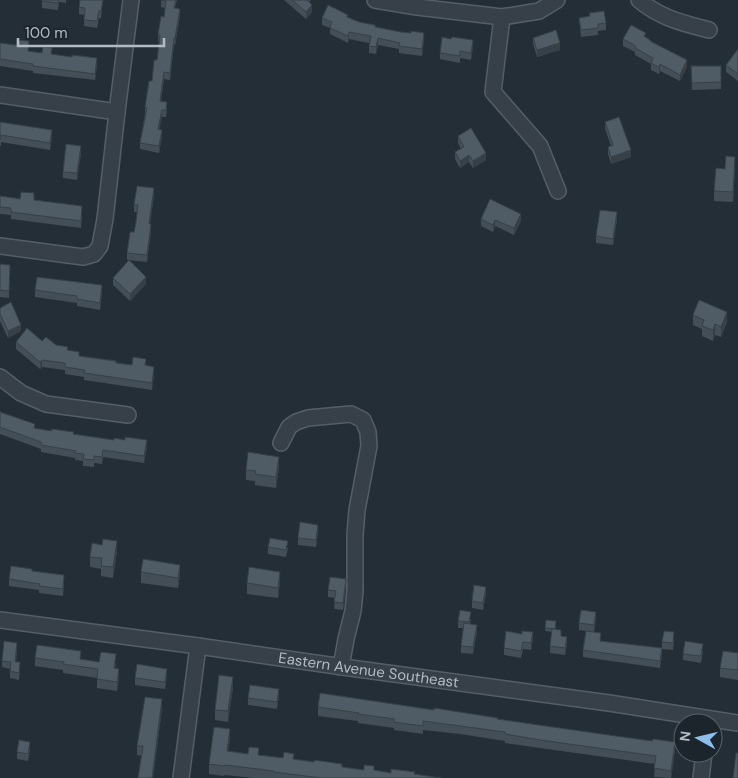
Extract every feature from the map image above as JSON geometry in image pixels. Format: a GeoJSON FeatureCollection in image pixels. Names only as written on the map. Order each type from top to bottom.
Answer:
{"type":"FeatureCollection","features":[{"type":"Feature","properties":{"kind":"street"},"geometry":{"type":"LineString","coordinates":[[0,246],[83,257],[94,254],[100,246],[105,219],[131,0]]}},
{"type":"Feature","properties":{"kind":"street"},"geometry":{"type":"LineString","coordinates":[[375,0],[502,17],[539,11],[557,0]]}},
{"type":"Feature","properties":{"kind":"street"},"geometry":{"type":"LineString","coordinates":[[639,0],[648,8],[677,22],[709,30]]}},
{"type":"Feature","properties":{"kind":"street"},"geometry":{"type":"LineString","coordinates":[[502,17],[493,92],[540,146],[558,191]]}},
{"type":"Feature","properties":{"kind":"street"},"geometry":{"type":"LineString","coordinates":[[0,95],[117,112]]}},
{"type":"Feature","properties":{"kind":"street"},"geometry":{"type":"LineString","coordinates":[[0,377],[21,393],[46,404],[128,415]]}},
{"type":"Feature","properties":{"kind":"street"},"geometry":{"type":"LineString","coordinates":[[281,443],[289,427],[296,422],[308,418],[351,414],[363,420],[368,432],[369,446],[357,510],[353,611],[341,667]]}},
{"type":"Feature","properties":{"kind":"street","name":"Eastern Avenue Southeast"},"geometry":{"type":"LineString","coordinates":[[0,620],[609,703],[673,715]]}},
{"type":"Feature","properties":{"kind":"street"},"geometry":{"type":"LineString","coordinates":[[181,778],[198,646]]}},
{"type":"Feature","properties":{"kind":"street","name":"Eastern Avenue Southeast"},"geometry":{"type":"LineString","coordinates":[[723,722],[738,723]]}},
{"type":"Feature","properties":{"kind":"street"},"geometry":{"type":"LineString","coordinates":[[701,778],[703,763]]}},
{"type":"Feature","properties":{"kind":"building"},"geometry":{"type":"Polygon","coordinates":[[[58,0],[58,3],[42,1],[58,0]]]}},
{"type":"Feature","properties":{"kind":"building"},"geometry":{"type":"Polygon","coordinates":[[[80,0],[103,0],[97,21],[84,20],[85,8],[79,7],[80,0]]]}},
{"type":"Feature","properties":{"kind":"building"},"geometry":{"type":"Polygon","coordinates":[[[161,0],[176,0],[174,8],[180,9],[170,73],[164,72],[160,101],[167,102],[166,110],[162,110],[158,129],[162,130],[159,146],[140,143],[147,108],[145,107],[149,81],[152,81],[154,60],[157,60],[161,16],[164,17],[166,1],[161,0]]]}},
{"type":"Feature","properties":{"kind":"building"},"geometry":{"type":"Polygon","coordinates":[[[292,0],[307,0],[312,5],[306,12],[292,0]]]}},
{"type":"Feature","properties":{"kind":"building"},"geometry":{"type":"Polygon","coordinates":[[[328,5],[348,15],[347,17],[359,22],[375,25],[375,27],[401,32],[424,33],[422,49],[399,46],[400,43],[378,38],[376,47],[369,46],[371,36],[349,32],[348,36],[330,28],[332,22],[322,18],[328,5]]]}},
{"type":"Feature","properties":{"kind":"building"},"geometry":{"type":"Polygon","coordinates":[[[604,11],[606,23],[598,24],[598,28],[581,30],[579,18],[590,16],[589,13],[604,11]]]}},
{"type":"Feature","properties":{"kind":"building"},"geometry":{"type":"Polygon","coordinates":[[[631,25],[646,33],[644,36],[650,41],[687,60],[680,75],[660,64],[659,67],[651,63],[653,58],[623,39],[631,25]]]}},
{"type":"Feature","properties":{"kind":"building"},"geometry":{"type":"Polygon","coordinates":[[[556,30],[560,43],[537,50],[533,38],[556,30]]]}},
{"type":"Feature","properties":{"kind":"building"},"geometry":{"type":"Polygon","coordinates":[[[442,37],[473,40],[471,53],[460,51],[460,56],[440,53],[442,37]]]}},
{"type":"Feature","properties":{"kind":"building"},"geometry":{"type":"Polygon","coordinates":[[[17,40],[29,41],[28,51],[42,53],[43,47],[52,48],[51,54],[97,58],[95,74],[33,66],[33,64],[0,59],[0,43],[16,45],[17,40]]]}},
{"type":"Feature","properties":{"kind":"building"},"geometry":{"type":"Polygon","coordinates":[[[738,49],[738,74],[726,65],[738,49]]]}},
{"type":"Feature","properties":{"kind":"building"},"geometry":{"type":"Polygon","coordinates":[[[691,66],[721,66],[721,82],[692,83],[691,66]]]}},
{"type":"Feature","properties":{"kind":"building"},"geometry":{"type":"Polygon","coordinates":[[[619,117],[631,150],[611,157],[608,147],[613,145],[605,122],[619,117]]]}},
{"type":"Feature","properties":{"kind":"building"},"geometry":{"type":"Polygon","coordinates":[[[0,122],[52,130],[50,143],[1,135],[0,139],[0,122]]]}},
{"type":"Feature","properties":{"kind":"building"},"geometry":{"type":"Polygon","coordinates":[[[471,128],[486,153],[473,161],[469,155],[460,161],[455,152],[464,147],[458,136],[471,128]]]}},
{"type":"Feature","properties":{"kind":"building"},"geometry":{"type":"Polygon","coordinates":[[[66,144],[81,146],[77,173],[63,172],[66,144]]]}},
{"type":"Feature","properties":{"kind":"building"},"geometry":{"type":"Polygon","coordinates":[[[726,156],[735,157],[733,192],[714,191],[716,168],[725,169],[726,156]]]}},
{"type":"Feature","properties":{"kind":"building"},"geometry":{"type":"Polygon","coordinates":[[[137,186],[154,188],[147,255],[127,253],[130,232],[134,232],[136,222],[138,205],[134,205],[137,186]]]}},
{"type":"Feature","properties":{"kind":"building"},"geometry":{"type":"Polygon","coordinates":[[[21,192],[34,193],[34,200],[82,206],[81,221],[11,212],[11,208],[0,207],[0,196],[20,199],[21,192]]]}},
{"type":"Feature","properties":{"kind":"building"},"geometry":{"type":"Polygon","coordinates":[[[490,199],[521,214],[514,228],[495,220],[493,225],[481,219],[490,199]]]}},
{"type":"Feature","properties":{"kind":"building"},"geometry":{"type":"Polygon","coordinates":[[[600,210],[617,212],[613,239],[596,236],[600,210]]]}},
{"type":"Feature","properties":{"kind":"building"},"geometry":{"type":"Polygon","coordinates":[[[129,260],[146,277],[130,294],[113,278],[129,260]]]}},
{"type":"Feature","properties":{"kind":"building"},"geometry":{"type":"Polygon","coordinates":[[[0,264],[10,265],[9,291],[0,290],[0,264]]]}},
{"type":"Feature","properties":{"kind":"building"},"geometry":{"type":"Polygon","coordinates":[[[37,277],[102,285],[100,303],[77,299],[77,296],[35,290],[37,277]]]}},
{"type":"Feature","properties":{"kind":"building"},"geometry":{"type":"Polygon","coordinates":[[[699,300],[727,312],[721,327],[715,324],[713,330],[702,326],[704,320],[693,315],[699,300]]]}},
{"type":"Feature","properties":{"kind":"building"},"geometry":{"type":"Polygon","coordinates":[[[11,302],[21,325],[8,331],[0,314],[0,308],[11,302]]]}},
{"type":"Feature","properties":{"kind":"building"},"geometry":{"type":"Polygon","coordinates":[[[27,328],[42,341],[46,337],[56,345],[68,347],[67,350],[79,352],[79,356],[132,365],[133,357],[146,359],[145,365],[154,367],[152,383],[84,373],[85,370],[65,367],[65,363],[42,360],[40,362],[16,342],[27,328]]]}},
{"type":"Feature","properties":{"kind":"building"},"geometry":{"type":"Polygon","coordinates":[[[0,412],[35,424],[34,428],[74,432],[73,434],[114,440],[114,438],[125,440],[125,437],[147,440],[144,456],[103,450],[102,457],[94,456],[94,460],[83,459],[84,454],[41,445],[41,442],[0,427],[0,412]]]}},
{"type":"Feature","properties":{"kind":"building"},"geometry":{"type":"Polygon","coordinates":[[[248,452],[279,457],[276,477],[255,474],[256,471],[246,470],[248,452]]]}},
{"type":"Feature","properties":{"kind":"building"},"geometry":{"type":"Polygon","coordinates":[[[300,522],[318,525],[316,540],[298,538],[300,522]]]}},
{"type":"Feature","properties":{"kind":"building"},"geometry":{"type":"Polygon","coordinates":[[[270,538],[288,541],[286,550],[268,547],[270,538]]]}},
{"type":"Feature","properties":{"kind":"building"},"geometry":{"type":"Polygon","coordinates":[[[103,539],[117,541],[113,567],[101,566],[102,558],[90,557],[92,543],[102,545],[103,539]]]}},
{"type":"Feature","properties":{"kind":"building"},"geometry":{"type":"Polygon","coordinates":[[[143,559],[180,565],[178,578],[141,572],[143,559]]]}},
{"type":"Feature","properties":{"kind":"building"},"geometry":{"type":"Polygon","coordinates":[[[11,566],[64,575],[63,589],[9,579],[11,566]]]}},
{"type":"Feature","properties":{"kind":"building"},"geometry":{"type":"Polygon","coordinates":[[[249,567],[280,572],[278,588],[247,583],[249,567]]]}},
{"type":"Feature","properties":{"kind":"building"},"geometry":{"type":"Polygon","coordinates":[[[330,577],[346,579],[343,603],[334,602],[336,591],[328,590],[330,577]]]}},
{"type":"Feature","properties":{"kind":"building"},"geometry":{"type":"Polygon","coordinates":[[[474,585],[486,587],[483,603],[472,601],[474,585]]]}},
{"type":"Feature","properties":{"kind":"building"},"geometry":{"type":"Polygon","coordinates":[[[460,610],[471,612],[469,622],[458,621],[460,610]]]}},
{"type":"Feature","properties":{"kind":"building"},"geometry":{"type":"Polygon","coordinates":[[[581,610],[596,612],[594,625],[579,623],[581,610]]]}},
{"type":"Feature","properties":{"kind":"building"},"geometry":{"type":"Polygon","coordinates":[[[546,620],[556,621],[555,629],[545,628],[546,620]]]}},
{"type":"Feature","properties":{"kind":"building"},"geometry":{"type":"Polygon","coordinates":[[[464,623],[477,625],[473,647],[461,646],[464,623]]]}},
{"type":"Feature","properties":{"kind":"building"},"geometry":{"type":"Polygon","coordinates":[[[552,629],[561,630],[561,636],[567,637],[565,648],[550,646],[552,629]]]}},
{"type":"Feature","properties":{"kind":"building"},"geometry":{"type":"Polygon","coordinates":[[[506,631],[522,634],[522,631],[533,632],[531,643],[523,642],[521,651],[504,648],[506,631]]]}},
{"type":"Feature","properties":{"kind":"building"},"geometry":{"type":"Polygon","coordinates":[[[586,631],[601,633],[600,641],[662,648],[660,661],[583,650],[586,631]]]}},
{"type":"Feature","properties":{"kind":"building"},"geometry":{"type":"Polygon","coordinates":[[[664,631],[674,632],[673,643],[662,642],[664,631]]]}},
{"type":"Feature","properties":{"kind":"building"},"geometry":{"type":"Polygon","coordinates":[[[4,641],[17,643],[15,662],[20,662],[19,673],[10,671],[11,662],[2,661],[4,641]]]}},
{"type":"Feature","properties":{"kind":"building"},"geometry":{"type":"Polygon","coordinates":[[[685,641],[703,644],[701,656],[683,654],[685,641]]]}},
{"type":"Feature","properties":{"kind":"building"},"geometry":{"type":"Polygon","coordinates":[[[37,645],[81,651],[80,659],[99,662],[101,652],[116,654],[114,668],[119,669],[117,682],[97,679],[98,669],[35,658],[37,645]]]}},
{"type":"Feature","properties":{"kind":"building"},"geometry":{"type":"Polygon","coordinates":[[[723,651],[738,653],[738,670],[720,668],[723,651]]]}},
{"type":"Feature","properties":{"kind":"building"},"geometry":{"type":"Polygon","coordinates":[[[137,664],[167,669],[165,682],[135,678],[137,664]]]}},
{"type":"Feature","properties":{"kind":"building"},"geometry":{"type":"Polygon","coordinates":[[[219,675],[233,677],[228,711],[215,710],[219,675]]]}},
{"type":"Feature","properties":{"kind":"building"},"geometry":{"type":"Polygon","coordinates":[[[250,685],[279,689],[277,702],[248,698],[250,685]]]}},
{"type":"Feature","properties":{"kind":"building"},"geometry":{"type":"Polygon","coordinates":[[[320,693],[652,741],[653,739],[673,742],[671,771],[654,768],[656,756],[423,721],[423,726],[394,722],[394,719],[318,707],[320,693]]]}},
{"type":"Feature","properties":{"kind":"building"},"geometry":{"type":"Polygon","coordinates":[[[145,697],[162,699],[152,778],[138,778],[143,746],[137,746],[145,697]]]}},
{"type":"Feature","properties":{"kind":"building"},"geometry":{"type":"Polygon","coordinates":[[[214,727],[230,729],[227,751],[248,754],[249,747],[259,748],[258,755],[283,758],[284,752],[294,754],[293,759],[342,764],[342,767],[364,770],[364,765],[374,766],[374,770],[391,773],[391,769],[441,778],[322,778],[209,764],[214,727]]]}},
{"type":"Feature","properties":{"kind":"building"},"geometry":{"type":"Polygon","coordinates":[[[19,740],[30,742],[28,754],[17,752],[19,740]]]}},
{"type":"Feature","properties":{"kind":"building"},"geometry":{"type":"Polygon","coordinates":[[[736,753],[738,753],[738,778],[733,778],[736,753]]]}}]}
